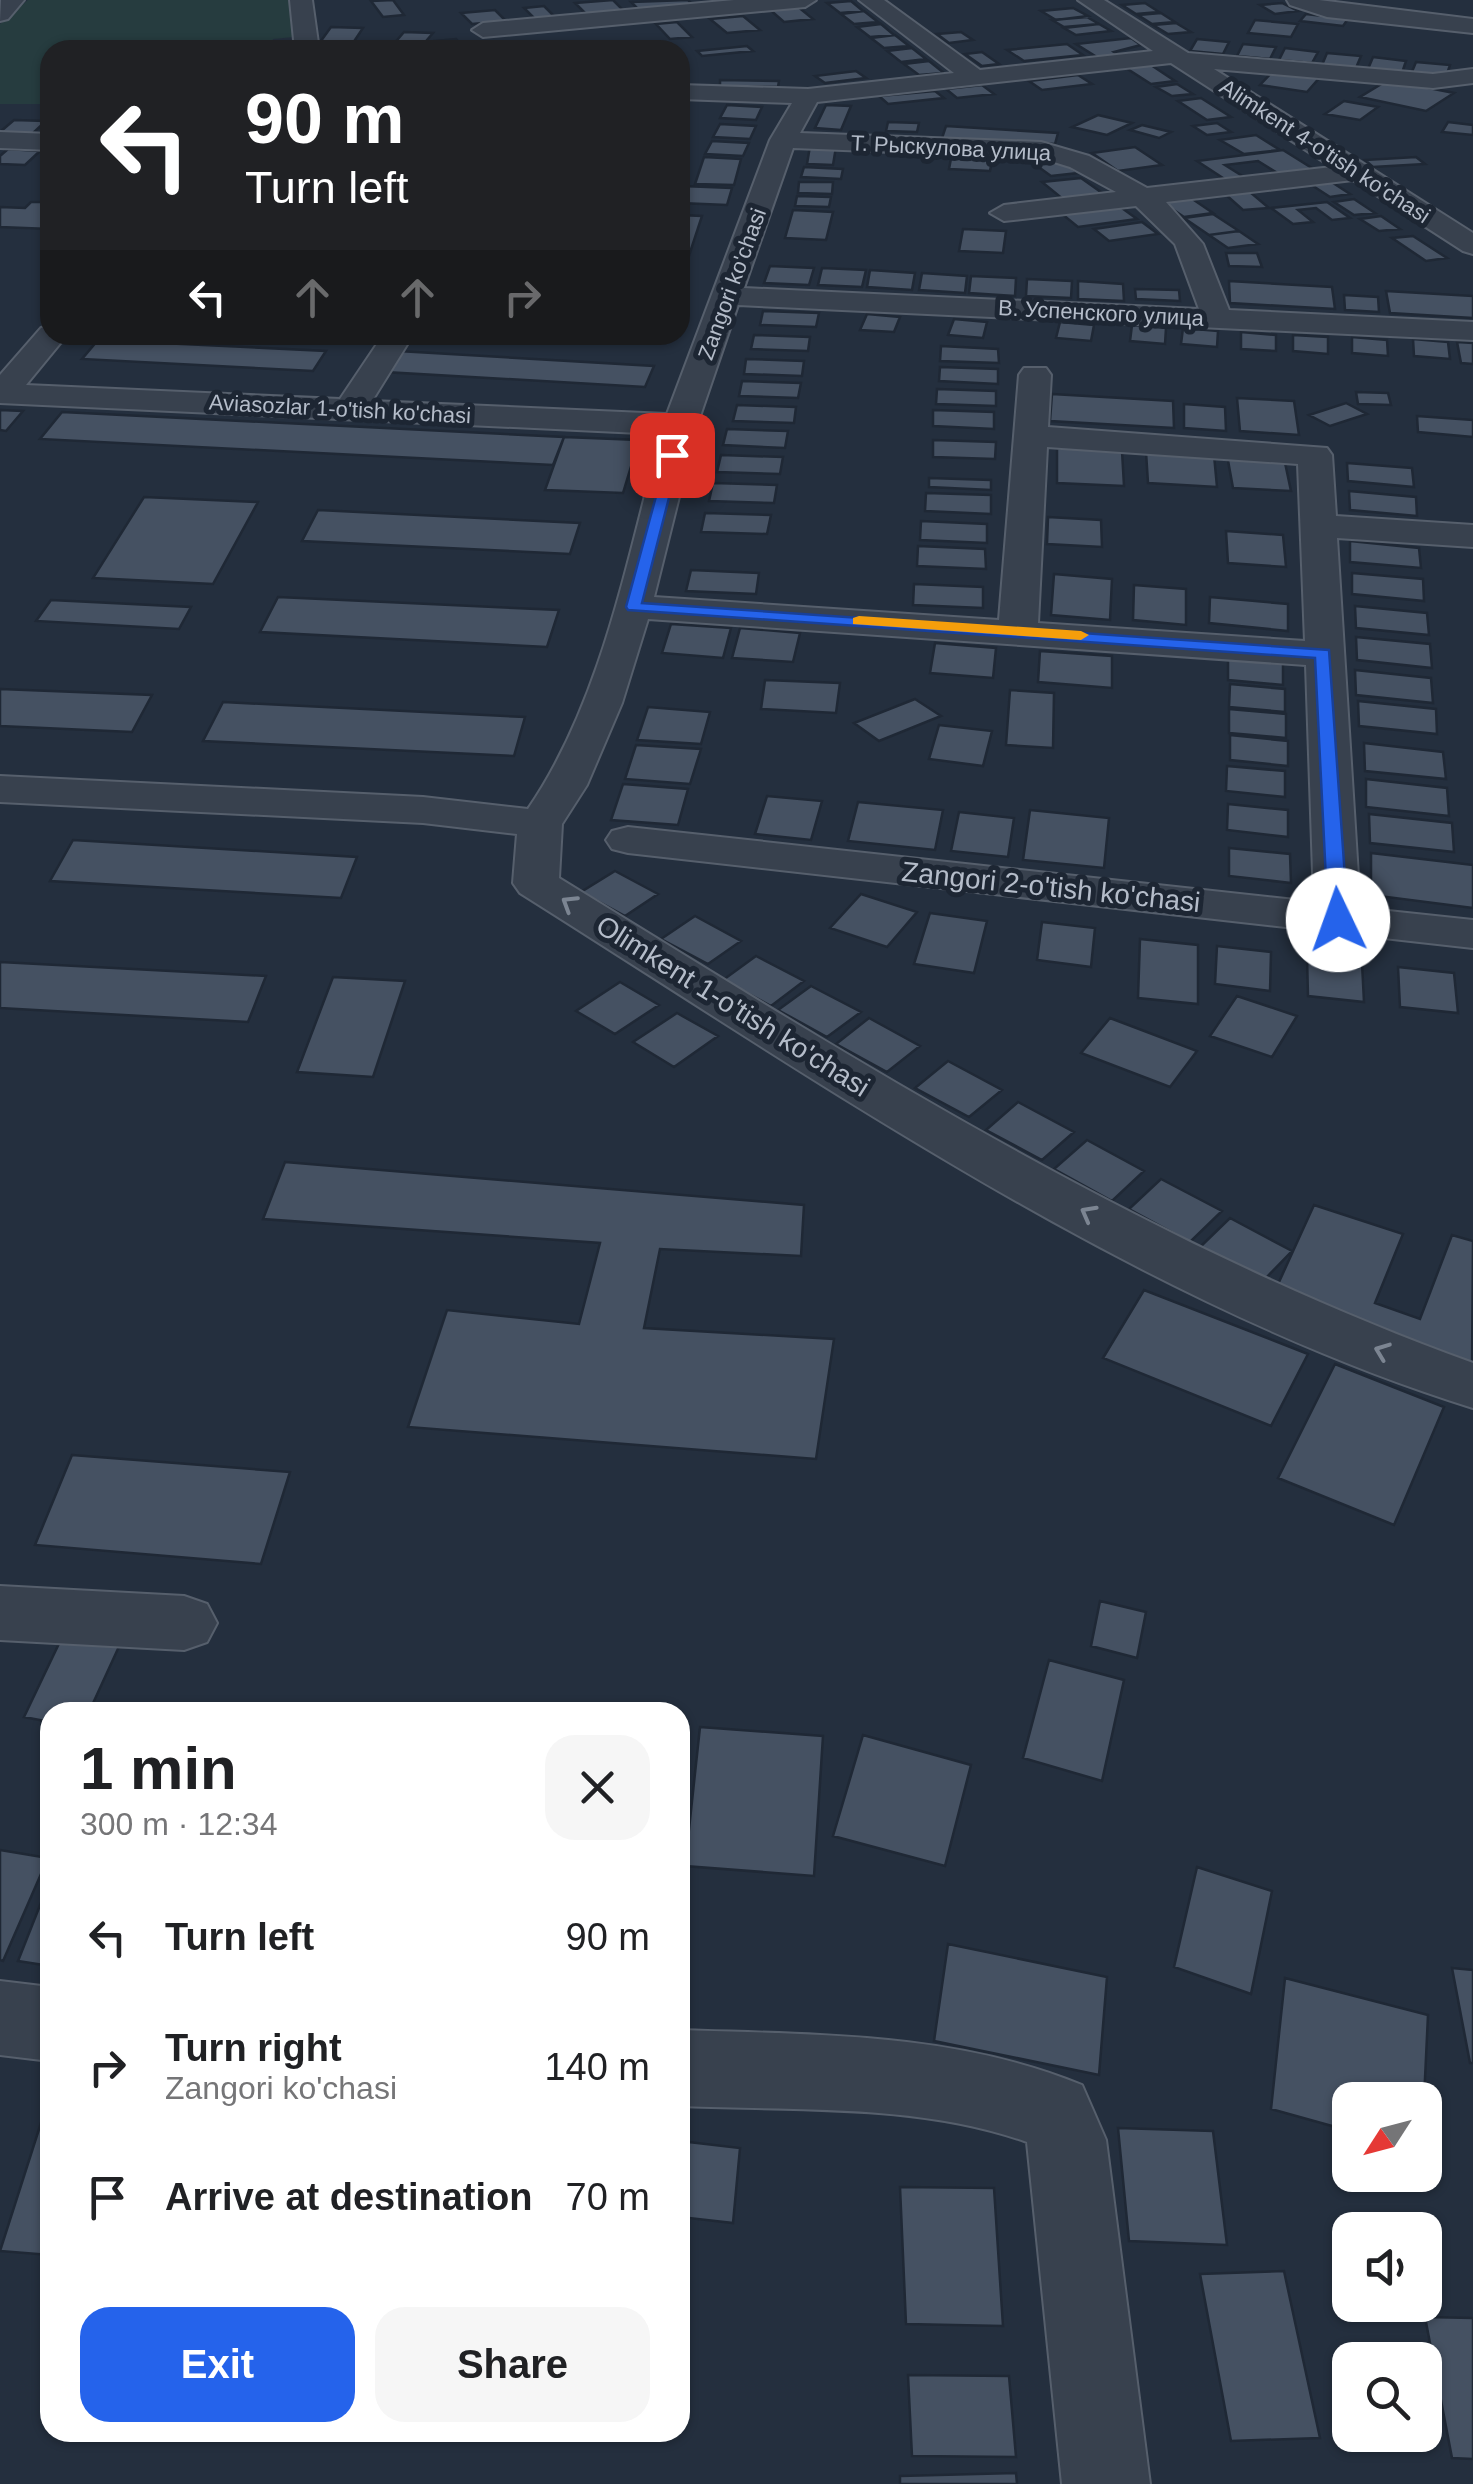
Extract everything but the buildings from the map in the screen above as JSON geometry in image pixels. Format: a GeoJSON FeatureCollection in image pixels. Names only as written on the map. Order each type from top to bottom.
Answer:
{"type":"FeatureCollection","features":[{"type":"Feature","properties":{"kind":"street"},"geometry":{"type":"LineString","coordinates":[[0,14],[13,0]]}},
{"type":"Feature","properties":{"kind":"street"},"geometry":{"type":"LineString","coordinates":[[300,0],[306,40]]}},
{"type":"Feature","properties":{"kind":"street"},"geometry":{"type":"LineString","coordinates":[[555,0],[575,22]]}},
{"type":"Feature","properties":{"kind":"street"},"geometry":{"type":"LineString","coordinates":[[484,30],[805,0]]}},
{"type":"Feature","properties":{"kind":"street"},"geometry":{"type":"LineString","coordinates":[[870,0],[974,77]]}},
{"type":"Feature","properties":{"kind":"street","name":"Alimkent 4-o'tish ko'chasi"},"geometry":{"type":"LineString","coordinates":[[1089,0],[1473,245]]}},
{"type":"Feature","properties":{"kind":"street"},"geometry":{"type":"LineString","coordinates":[[1298,0],[1327,10],[1473,26]]}},
{"type":"Feature","properties":{"kind":"street"},"geometry":{"type":"LineString","coordinates":[[690,92],[808,96],[1180,58],[1433,80],[1455,81],[1473,76]]}},
{"type":"Feature","properties":{"kind":"street","name":"Zangori ko'chasi"},"geometry":{"type":"LineString","coordinates":[[540,824],[566,785],[602,703],[634,607],[680,425],[783,140],[808,96]]}},
{"type":"Feature","properties":{"kind":"street"},"geometry":{"type":"LineString","coordinates":[[0,140],[40,142]]}},
{"type":"Feature","properties":{"kind":"street","name":"Т. Рыскулова улица"},"geometry":{"type":"LineString","coordinates":[[783,140],[1061,152],[1142,196],[1188,242],[1217,318]]}},
{"type":"Feature","properties":{"kind":"street"},"geometry":{"type":"LineString","coordinates":[[1004,213],[1356,172]]}},
{"type":"Feature","properties":{"kind":"street","name":"В. Успенского улица"},"geometry":{"type":"LineString","coordinates":[[729,296],[1473,331]]}},
{"type":"Feature","properties":{"kind":"street"},"geometry":{"type":"LineString","coordinates":[[1,392],[43,345]]}},
{"type":"Feature","properties":{"kind":"street"},"geometry":{"type":"LineString","coordinates":[[350,409],[392,345]]}},
{"type":"Feature","properties":{"kind":"street"},"geometry":{"type":"LineString","coordinates":[[1018,631],[1035,375]]}},
{"type":"Feature","properties":{"kind":"street","name":"Aviasozlar 1-o'tish ko'chasi"},"geometry":{"type":"LineString","coordinates":[[1,392],[680,425]]}},
{"type":"Feature","properties":{"kind":"street"},"geometry":{"type":"LineString","coordinates":[[1031,436],[1315,455],[1338,920]]}},
{"type":"Feature","properties":{"kind":"street"},"geometry":{"type":"LineString","coordinates":[[1320,526],[1473,536]]}},
{"type":"Feature","properties":{"kind":"street"},"geometry":{"type":"LineString","coordinates":[[634,607],[1323,654]]}},
{"type":"Feature","properties":{"kind":"street"},"geometry":{"type":"LineString","coordinates":[[0,790],[424,810],[540,824]]}},
{"type":"Feature","properties":{"kind":"street","name":"Olimkent 1-o'tish ko'chasi"},"geometry":{"type":"LineString","coordinates":[[540,824],[536,883],[888,1104],[1131,1236],[1319,1328],[1473,1386]]}},
{"type":"Feature","properties":{"kind":"street","name":"Zangori 2-o'tish ko'chasi"},"geometry":{"type":"LineString","coordinates":[[628,840],[1473,934]]}},
{"type":"Feature","properties":{"kind":"street"},"geometry":{"type":"LineString","coordinates":[[0,1613],[184,1623]]}},
{"type":"Feature","properties":{"kind":"street"},"geometry":{"type":"LineString","coordinates":[[0,2018],[40,2023]]}},
{"type":"Feature","properties":{"kind":"street"},"geometry":{"type":"LineString","coordinates":[[690,2068],[891,2078],[1014,2096],[1054,2113],[1067,2140],[1074,2186],[1106,2484]]}},
{"type":"Feature","properties":{"kind":"green space"},"geometry":{"type":"Polygon","coordinates":[[[28,0],[289,0],[294,37],[40,40],[40,104],[0,104],[0,24],[28,0]]]}},
{"type":"Feature","properties":{"kind":"slow traffic"},"geometry":{"type":"LineString","coordinates":[[859,621],[1081,635]]}},
{"type":"Feature","properties":{"kind":"route"},"geometry":{"type":"LineString","coordinates":[[672,455],[634,607],[1323,654],[1338,920]]}}]}
